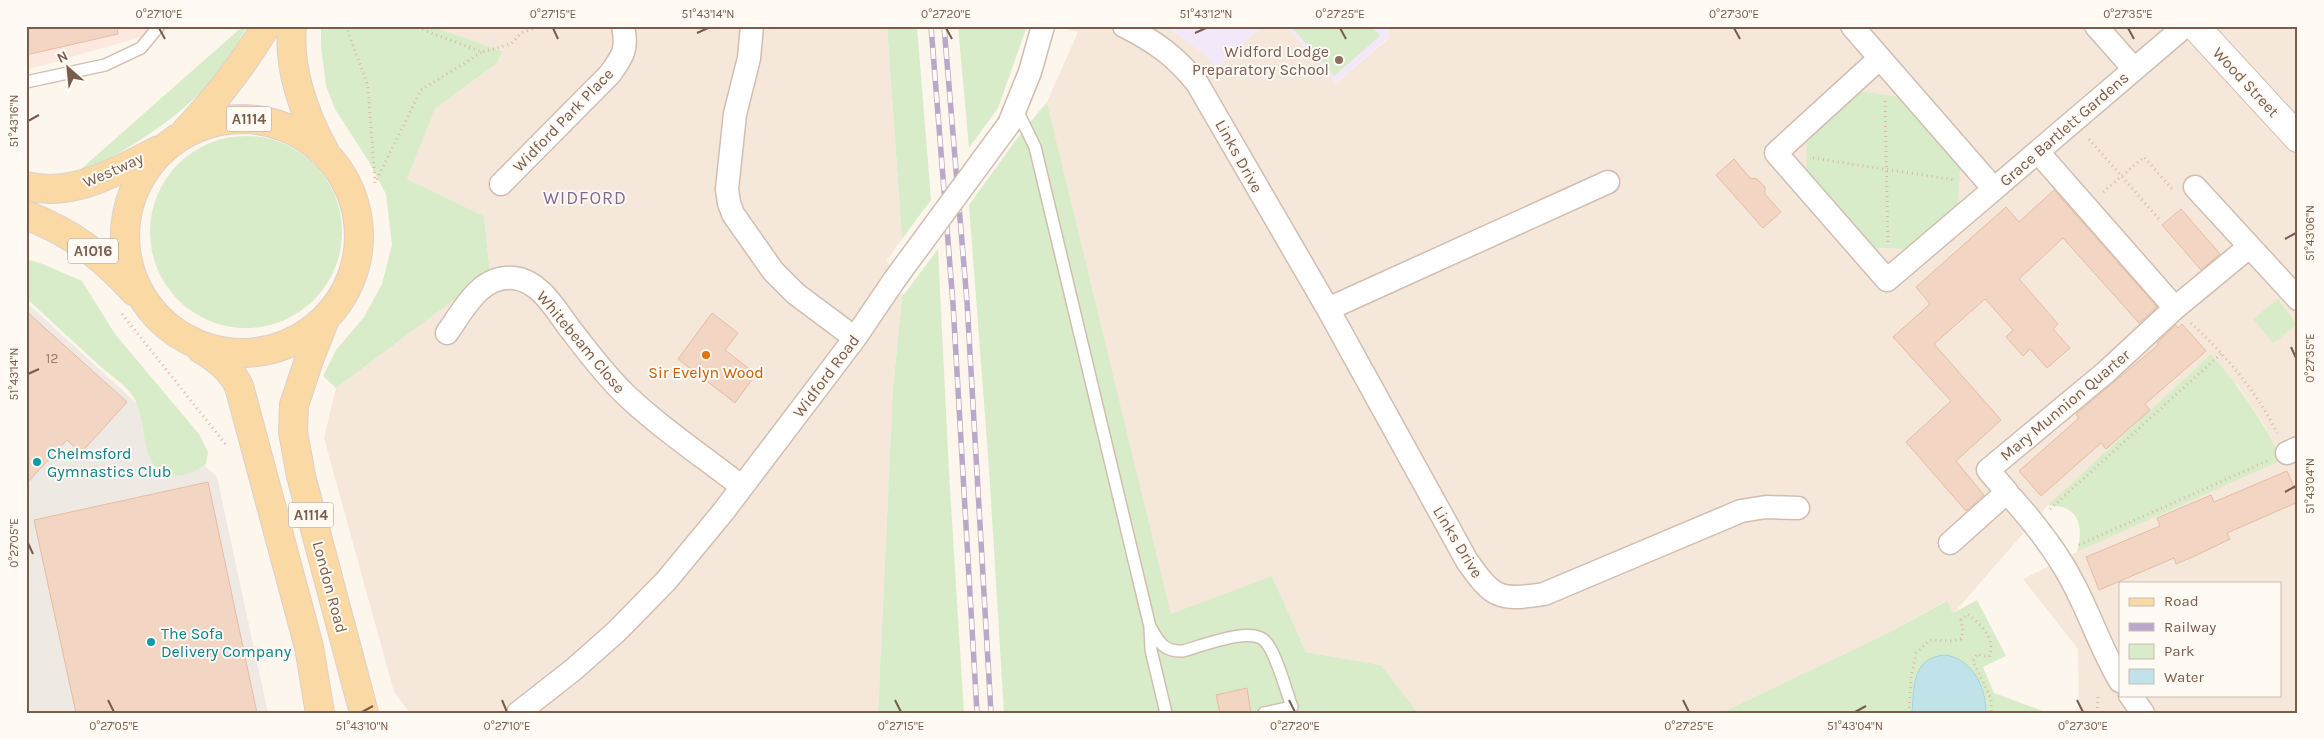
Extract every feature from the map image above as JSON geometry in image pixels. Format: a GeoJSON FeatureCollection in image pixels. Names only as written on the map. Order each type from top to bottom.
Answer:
{"type":"FeatureCollection","features":[{"type":"Feature","properties":{"kind":"main road","name":"A1114"},"geometry":{"type":"LineString","coordinates":[[266,26],[220,95],[142,175],[131,198],[126,221],[125,247],[128,265],[138,290],[147,305],[160,320],[216,358],[232,373],[239,386],[310,647],[320,713]]}},
{"type":"Feature","properties":{"kind":"main road","name":"A1114"},"geometry":{"type":"LineString","coordinates":[[186,339],[221,351],[261,352],[278,347],[298,338],[326,318],[342,298],[351,279],[358,252],[358,215],[350,190],[340,171],[326,153],[310,126],[294,66],[292,26]]}},
{"type":"Feature","properties":{"kind":"main road","name":"Wood Street"},"geometry":{"type":"LineString","coordinates":[[2195,26],[2298,138]]}},
{"type":"Feature","properties":{"kind":"main road","name":"A1114"},"geometry":{"type":"LineString","coordinates":[[175,140],[202,126],[224,120],[259,120],[279,124],[299,134],[326,153]]}},
{"type":"Feature","properties":{"kind":"main road","name":"Westway"},"geometry":{"type":"LineString","coordinates":[[26,186],[38,189],[69,188],[93,182],[175,140]]}},
{"type":"Feature","properties":{"kind":"main road","name":"A1016"},"geometry":{"type":"LineString","coordinates":[[26,215],[67,234],[92,250],[147,305]]}},
{"type":"Feature","properties":{"kind":"main road","name":"London Road"},"geometry":{"type":"LineString","coordinates":[[326,318],[294,406],[293,432],[306,494],[364,713]]}},
{"type":"Feature","properties":{"kind":"street","name":"Widford Park Place"},"geometry":{"type":"LineString","coordinates":[[501,184],[610,74],[622,58],[626,43],[623,26]]}},
{"type":"Feature","properties":{"kind":"street"},"geometry":{"type":"LineString","coordinates":[[752,26],[750,58],[735,114],[727,189],[729,203],[733,214],[773,271],[796,294],[855,338]]}},
{"type":"Feature","properties":{"kind":"street","name":"Widford Road"},"geometry":{"type":"LineString","coordinates":[[518,713],[552,688],[617,630],[666,581],[723,512],[855,338],[895,279],[1013,116],[1043,26]]}},
{"type":"Feature","properties":{"kind":"street","name":"Links Drive"},"geometry":{"type":"LineString","coordinates":[[1124,26],[1158,45],[1178,61],[1197,83],[1328,309],[1466,561],[1480,580],[1497,596],[1515,598],[1544,594],[1741,511],[1766,507],[1798,508]]}},
{"type":"Feature","properties":{"kind":"street","name":"Grace Bartlett Gardens"},"geometry":{"type":"LineString","coordinates":[[1852,26],[1994,189]]}},
{"type":"Feature","properties":{"kind":"street","name":"Grace Bartlett Gardens"},"geometry":{"type":"LineString","coordinates":[[2096,26],[2134,69]]}},
{"type":"Feature","properties":{"kind":"street","name":"Grace Bartlett Gardens"},"geometry":{"type":"LineString","coordinates":[[1887,280],[2185,26]]}},
{"type":"Feature","properties":{"kind":"street"},"geometry":{"type":"LineString","coordinates":[[1880,58],[1776,153],[1887,280]]}},
{"type":"Feature","properties":{"kind":"street"},"geometry":{"type":"LineString","coordinates":[[2038,152],[2175,308]]}},
{"type":"Feature","properties":{"kind":"street"},"geometry":{"type":"LineString","coordinates":[[1328,309],[1608,182]]}},
{"type":"Feature","properties":{"kind":"street"},"geometry":{"type":"LineString","coordinates":[[2185,190],[2249,247],[2298,299]]}},
{"type":"Feature","properties":{"kind":"street","name":"Mary Munnion Quarter"},"geometry":{"type":"LineString","coordinates":[[1950,543],[2007,492],[1988,470],[2106,372],[2175,308],[2249,247]]}},
{"type":"Feature","properties":{"kind":"street","name":"Whitebeam Close"},"geometry":{"type":"LineString","coordinates":[[447,333],[472,297],[483,286],[498,280],[514,278],[528,283],[542,292],[589,354],[626,395],[741,486]]}},
{"type":"Feature","properties":{"kind":"street"},"geometry":{"type":"LineString","coordinates":[[2012,498],[2035,523],[2058,554],[2090,616],[2106,658],[2119,679]]}},
{"type":"Feature","properties":{"kind":"street","name":"Widford Road"},"geometry":{"type":"LineString","coordinates":[[532,713],[552,688]]}},
{"type":"Feature","properties":{"kind":"street"},"geometry":{"type":"LineString","coordinates":[[2131,696],[2143,713]]}},
{"type":"Feature","properties":{"kind":"lane"},"geometry":{"type":"LineString","coordinates":[[26,82],[105,65],[141,48],[159,26]]}},
{"type":"Feature","properties":{"kind":"lane"},"geometry":{"type":"LineString","coordinates":[[1013,116],[1035,147],[1150,627],[1151,650],[1166,713]]}},
{"type":"Feature","properties":{"kind":"lane"},"geometry":{"type":"LineString","coordinates":[[1150,627],[1163,647],[1173,651],[1183,651],[1242,635],[1255,635],[1265,641],[1271,650],[1292,707],[1264,713]]}},
{"type":"Feature","properties":{"kind":"path"},"geometry":{"type":"LineString","coordinates":[[346,26],[368,86],[375,184],[421,90],[482,52],[511,44],[521,33],[540,26]]}},
{"type":"Feature","properties":{"kind":"path"},"geometry":{"type":"LineString","coordinates":[[413,26],[482,52]]}},
{"type":"Feature","properties":{"kind":"path"},"geometry":{"type":"LineString","coordinates":[[1880,58],[1884,95],[1887,280]]}},
{"type":"Feature","properties":{"kind":"path"},"geometry":{"type":"LineString","coordinates":[[2073,122],[2159,219]]}},
{"type":"Feature","properties":{"kind":"path"},"geometry":{"type":"LineString","coordinates":[[1776,153],[1959,181],[1994,189]]}},
{"type":"Feature","properties":{"kind":"path"},"geometry":{"type":"LineString","coordinates":[[2086,206],[2144,156],[2185,190]]}},
{"type":"Feature","properties":{"kind":"path"},"geometry":{"type":"LineString","coordinates":[[2058,554],[2292,450],[2266,410],[2222,353],[2175,308]]}},
{"type":"Feature","properties":{"kind":"path"},"geometry":{"type":"LineString","coordinates":[[120,312],[228,448]]}},
{"type":"Feature","properties":{"kind":"path"},"geometry":{"type":"LineString","coordinates":[[2035,523],[2222,353]]}},
{"type":"Feature","properties":{"kind":"path"},"geometry":{"type":"LineString","coordinates":[[1909,713],[1911,679],[1916,654],[1930,640],[1954,642],[1961,639],[1963,631],[1961,620],[1968,614],[1988,634],[1993,648],[1989,657],[1977,654],[1973,661],[1991,699],[1991,713]]}},
{"type":"Feature","properties":{"kind":"path"},"geometry":{"type":"LineString","coordinates":[[2097,713],[2098,697]]}},
{"type":"Feature","properties":{"kind":"shaded area"},"geometry":{"type":"Polygon","coordinates":[[[26,26],[180,26],[26,70],[26,26]]]}},
{"type":"Feature","properties":{"kind":"shaded area"},"geometry":{"type":"Polygon","coordinates":[[[442,26],[887,26],[902,239],[887,260],[902,297],[893,388],[878,713],[410,713],[394,692],[324,438],[336,388],[490,273],[484,216],[407,179],[435,109],[497,63],[502,51],[441,30],[442,26]]]}},
{"type":"Feature","properties":{"kind":"shaded area"},"geometry":{"type":"Polygon","coordinates":[[[1051,26],[1165,26],[1201,51],[1217,67],[1262,26],[1286,26],[1336,83],[1389,38],[1388,26],[2298,26],[2298,713],[2079,713],[2078,649],[2023,579],[2077,552],[2281,460],[2263,423],[2237,384],[2048,505],[1953,614],[1946,601],[1886,634],[1721,713],[1418,713],[1381,665],[1306,652],[1272,576],[1171,615],[1047,102],[1078,32],[1051,26]],[[1859,91],[1869,248],[1909,249],[1899,97],[1859,91]]]}},
{"type":"Feature","properties":{"kind":"shaded area","name":"Widford Lodge Preparatory School"},"geometry":{"type":"Polygon","coordinates":[[[1165,26],[1262,26],[1217,67],[1201,51],[1165,26]]]}},
{"type":"Feature","properties":{"kind":"shaded area","name":"Widford Lodge Preparatory School"},"geometry":{"type":"Polygon","coordinates":[[[1286,26],[1388,26],[1389,37],[1336,83],[1286,26]]]}},
{"type":"Feature","properties":{"kind":"shaded area"},"geometry":{"type":"Polygon","coordinates":[[[26,302],[217,477],[268,713],[26,713],[26,302]]]}},
{"type":"Feature","properties":{"kind":"green space"},"geometry":{"type":"Polygon","coordinates":[[[243,26],[247,26],[225,63],[199,94],[185,107],[134,144],[96,166],[73,176],[243,26]]]}},
{"type":"Feature","properties":{"kind":"green space"},"geometry":{"type":"Polygon","coordinates":[[[321,26],[442,26],[442,30],[502,51],[497,63],[435,109],[407,179],[484,216],[490,273],[336,388],[323,376],[336,350],[364,317],[382,284],[392,245],[386,194],[369,162],[335,109],[326,86],[321,46],[321,26]]]}},
{"type":"Feature","properties":{"kind":"green space"},"geometry":{"type":"Polygon","coordinates":[[[887,26],[917,26],[931,200],[902,239],[887,26]]]}},
{"type":"Feature","properties":{"kind":"green space"},"geometry":{"type":"Polygon","coordinates":[[[958,26],[1027,26],[998,108],[969,148],[958,26]]]}},
{"type":"Feature","properties":{"kind":"green space","name":"Widford Lodge Preparatory School"},"geometry":{"type":"Polygon","coordinates":[[[1291,26],[1371,26],[1380,36],[1334,76],[1291,26]]]}},
{"type":"Feature","properties":{"kind":"green space"},"geometry":{"type":"Polygon","coordinates":[[[1860,91],[1900,97],[1960,166],[1958,205],[1909,249],[1869,248],[1806,175],[1807,139],[1860,91]]]}},
{"type":"Feature","properties":{"kind":"green space"},"geometry":{"type":"Polygon","coordinates":[[[1047,102],[1171,614],[1272,576],[1306,652],[1381,665],[1418,713],[1004,713],[989,469],[969,205],[1018,137],[1047,102]]]}},
{"type":"Feature","properties":{"kind":"green space"},"geometry":{"type":"Polygon","coordinates":[[[237,136],[255,136],[283,143],[299,152],[314,164],[326,179],[335,195],[342,223],[342,241],[335,269],[326,285],[314,300],[299,312],[283,321],[255,328],[237,328],[218,324],[201,317],[185,306],[172,293],[161,277],[154,260],[150,241],[150,223],[154,204],[161,187],[172,171],[185,158],[201,147],[218,140],[237,136]]]}},
{"type":"Feature","properties":{"kind":"green space"},"geometry":{"type":"Polygon","coordinates":[[[938,249],[964,713],[878,713],[893,388],[902,297],[938,249]]]}},
{"type":"Feature","properties":{"kind":"green space"},"geometry":{"type":"Polygon","coordinates":[[[26,259],[43,264],[82,281],[115,334],[199,434],[208,452],[206,464],[188,474],[180,476],[167,474],[155,466],[147,449],[140,411],[128,390],[26,298],[26,259]]]}},
{"type":"Feature","properties":{"kind":"green space"},"geometry":{"type":"Polygon","coordinates":[[[2278,299],[2297,325],[2273,343],[2253,319],[2278,299]]]}},
{"type":"Feature","properties":{"kind":"green space"},"geometry":{"type":"Polygon","coordinates":[[[2211,354],[2250,405],[2267,431],[2282,460],[2077,552],[2080,533],[2077,518],[2067,509],[2048,505],[2211,354]]]}},
{"type":"Feature","properties":{"kind":"green space"},"geometry":{"type":"Polygon","coordinates":[[[1977,600],[2006,656],[1983,667],[1994,693],[2048,713],[1721,713],[1886,634],[1947,601],[1953,613],[1977,600]]]}},
{"type":"Feature","properties":{"kind":"water"},"geometry":{"type":"Polygon","coordinates":[[[1946,655],[1964,663],[1976,676],[1984,694],[1986,713],[1912,713],[1913,693],[1921,667],[1935,657],[1946,655]]]}},
{"type":"Feature","properties":{"kind":"building"},"geometry":{"type":"Polygon","coordinates":[[[26,26],[117,26],[118,34],[26,55],[26,26]]]}},
{"type":"Feature","properties":{"kind":"building"},"geometry":{"type":"Polygon","coordinates":[[[1734,159],[1750,178],[1757,179],[1765,187],[1765,194],[1781,212],[1763,228],[1716,175],[1734,159]]]}},
{"type":"Feature","properties":{"kind":"building"},"geometry":{"type":"Polygon","coordinates":[[[2054,190],[2157,307],[2139,323],[2063,238],[2019,279],[2058,324],[2053,329],[2070,348],[2047,368],[2030,349],[2023,356],[2006,337],[2013,330],[1985,299],[1934,344],[2001,420],[1956,461],[1984,495],[1966,511],[1906,442],[1951,401],[1893,337],[1930,304],[1916,287],[2006,207],[2019,222],[2054,190]]]}},
{"type":"Feature","properties":{"kind":"building"},"geometry":{"type":"Polygon","coordinates":[[[2181,209],[2220,254],[2201,270],[2162,225],[2181,209]]]}},
{"type":"Feature","properties":{"kind":"building"},"geometry":{"type":"Polygon","coordinates":[[[26,311],[127,402],[81,453],[67,440],[26,484],[26,311]]]}},
{"type":"Feature","properties":{"kind":"building","name":"Sir Evelyn Wood"},"geometry":{"type":"Polygon","coordinates":[[[712,313],[738,333],[725,350],[756,374],[735,403],[678,359],[712,313]]]}},
{"type":"Feature","properties":{"kind":"building"},"geometry":{"type":"Polygon","coordinates":[[[2182,324],[2206,351],[2145,404],[2150,410],[2106,449],[2101,443],[2041,496],[2019,471],[2079,418],[2076,414],[2158,345],[2157,343],[2176,325],[2178,328],[2182,324]]]}},
{"type":"Feature","properties":{"kind":"building"},"geometry":{"type":"Polygon","coordinates":[[[2287,471],[2298,496],[2298,502],[2227,533],[2230,539],[2197,555],[2176,564],[2174,558],[2099,590],[2086,557],[2160,526],[2157,518],[2211,495],[2214,502],[2287,471]]]}},
{"type":"Feature","properties":{"kind":"building","name":"The Sofa Delivery Company"},"geometry":{"type":"Polygon","coordinates":[[[208,482],[257,713],[76,713],[34,520],[208,482]]]}},
{"type":"Feature","properties":{"kind":"building"},"geometry":{"type":"Polygon","coordinates":[[[1247,688],[1251,713],[1220,713],[1216,695],[1247,688]]]}},
{"type":"Feature","properties":{"kind":"railway"},"geometry":{"type":"LineString","coordinates":[[931,26],[953,304],[977,713]]}},
{"type":"Feature","properties":{"kind":"railway"},"geometry":{"type":"LineString","coordinates":[[944,26],[967,302],[991,713]]}},
{"type":"Feature","properties":{"kind":"place","name":"Widford Lodge Preparatory School"},"geometry":{"type":"Point","coordinates":[1339,60]}},
{"type":"Feature","properties":{"kind":"place","name":"Sir Evelyn Wood"},"geometry":{"type":"Point","coordinates":[706,355]}},
{"type":"Feature","properties":{"kind":"place","name":"Chelmsford Gymnastics Club"},"geometry":{"type":"Point","coordinates":[37,462]}},
{"type":"Feature","properties":{"kind":"place","name":"The Sofa Delivery Company"},"geometry":{"type":"Point","coordinates":[151,642]}},
{"type":"Feature","properties":{"kind":"district","name":"WIDFORD"},"geometry":{"type":"Point","coordinates":[585,198]}}]}
